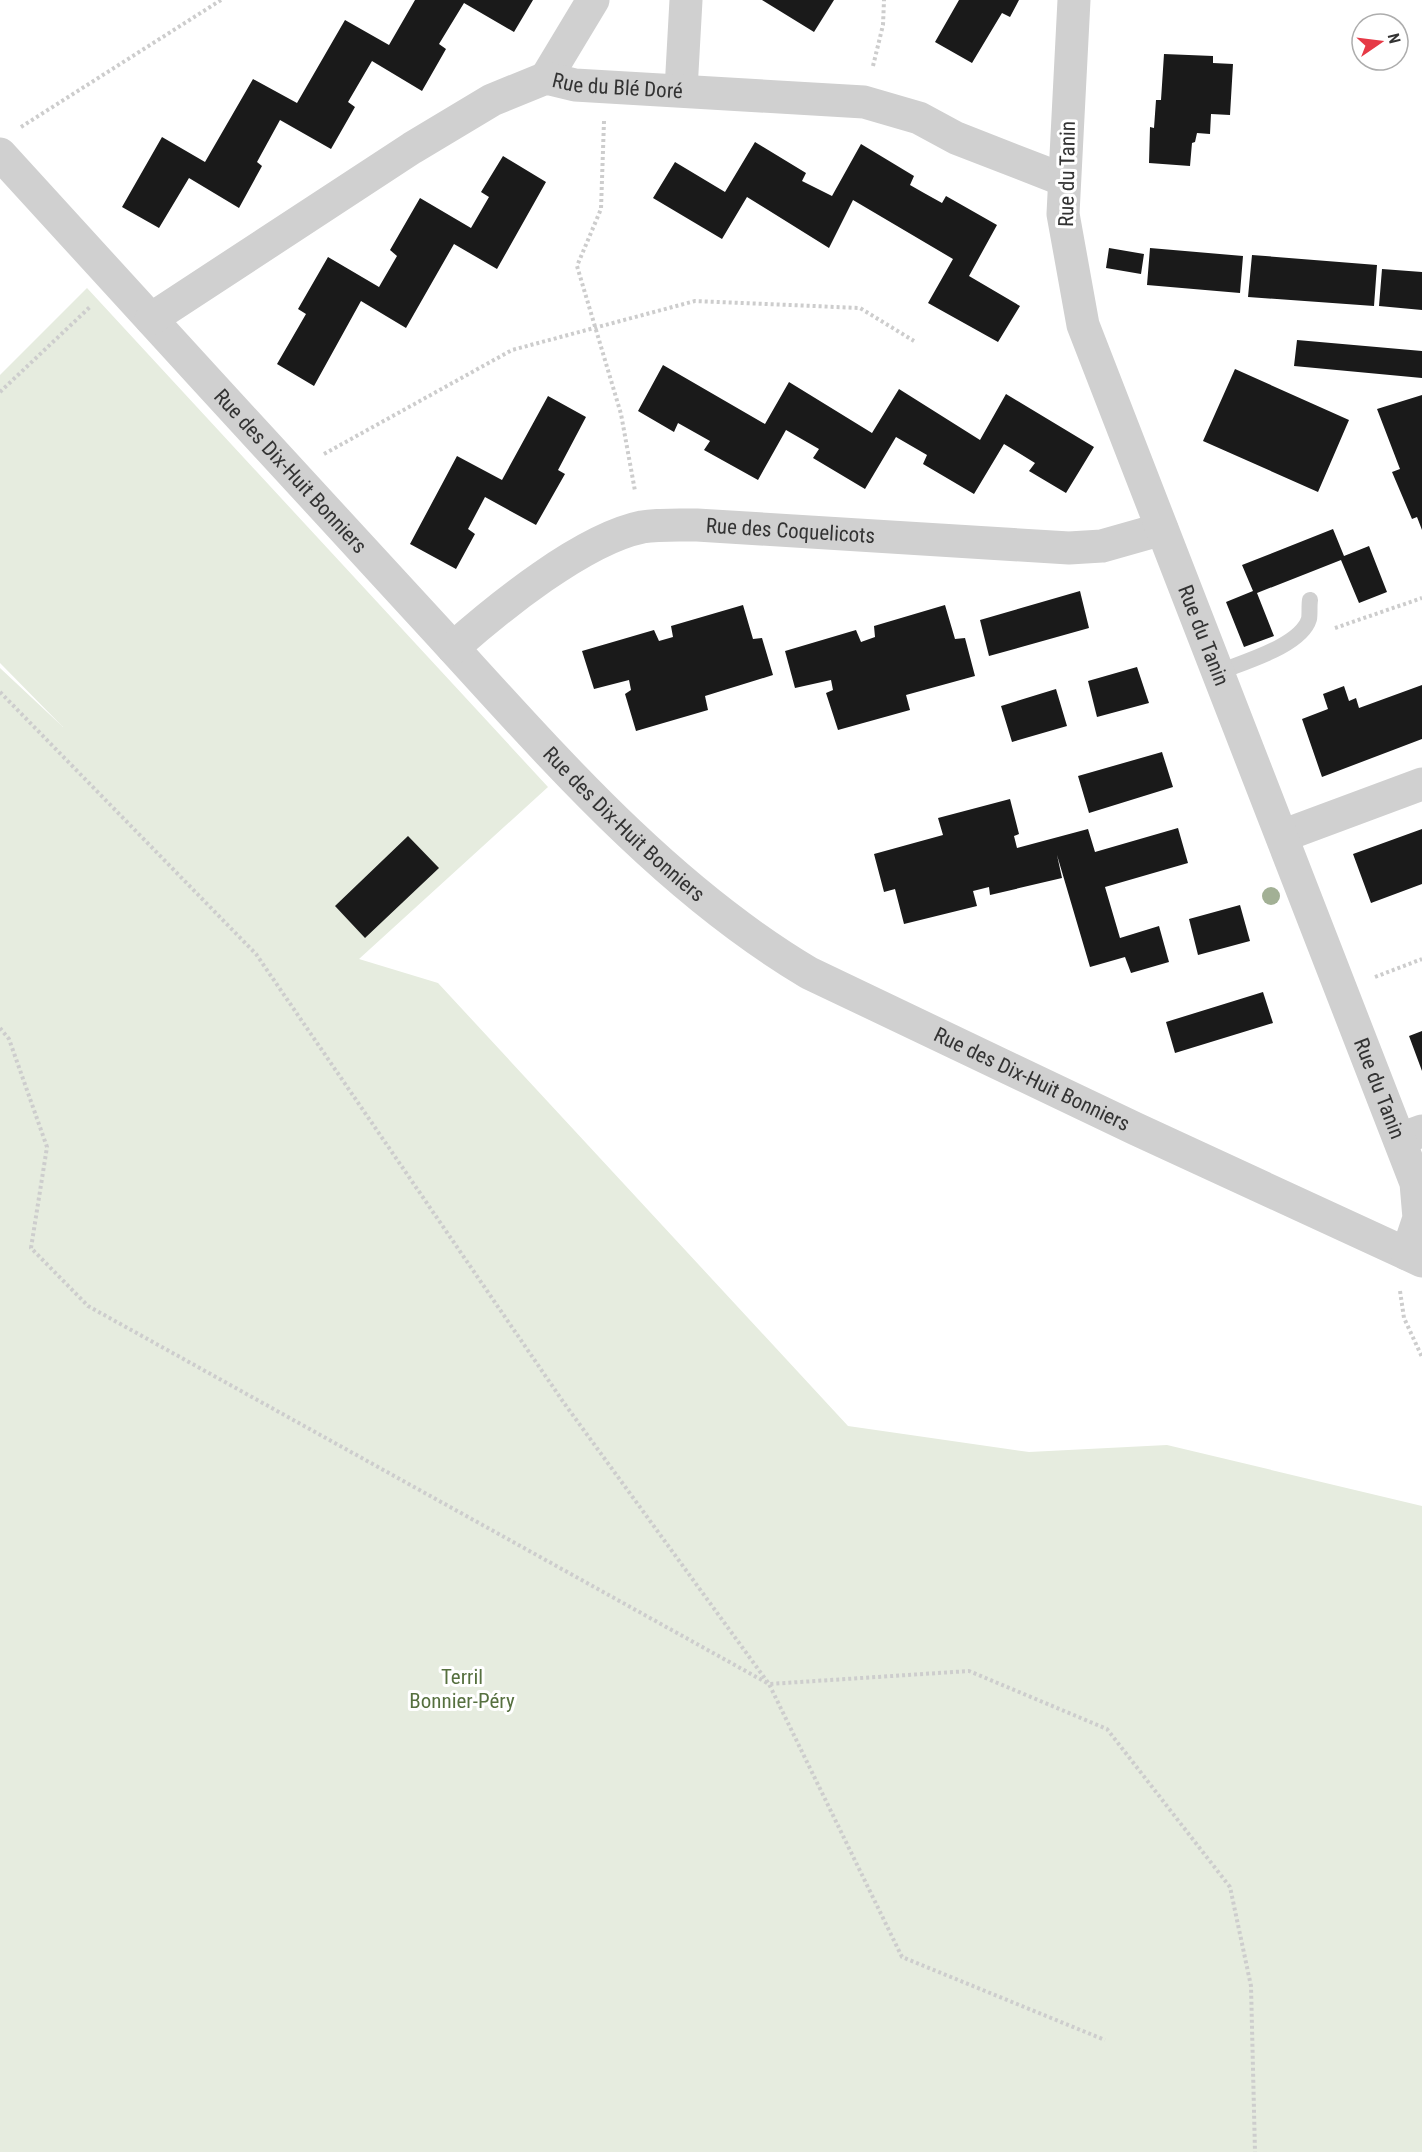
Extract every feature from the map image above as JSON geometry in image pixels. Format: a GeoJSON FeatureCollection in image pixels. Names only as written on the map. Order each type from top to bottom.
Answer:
{"type":"FeatureCollection","features":[{"type":"Feature","properties":{"kind":"street"},"geometry":{"type":"LineString","coordinates":[[546,78],[593,0]]}},
{"type":"Feature","properties":{"kind":"street"},"geometry":{"type":"LineString","coordinates":[[681,90],[686,0]]}},
{"type":"Feature","properties":{"kind":"street","name":"Rue du Tanin"},"geometry":{"type":"LineString","coordinates":[[1074,0],[1063,214],[1083,325],[1342,988],[1411,1135],[1419,1218],[1413,1257]]}},
{"type":"Feature","properties":{"kind":"street","name":"Rue du Blé Doré"},"geometry":{"type":"LineString","coordinates":[[152,319],[412,148],[492,100],[546,78],[575,85],[864,102],[919,118],[956,138],[1064,180]]}},
{"type":"Feature","properties":{"kind":"street","name":"Rue des Dix-Huit Bonniers"},"geometry":{"type":"LineString","coordinates":[[0,154],[571,776],[690,889],[784,958],[809,973],[1136,1130],[1413,1257]]}},
{"type":"Feature","properties":{"kind":"street","name":"Rue des Coquelicots"},"geometry":{"type":"LineString","coordinates":[[453,648],[474,629],[589,549],[641,528],[697,525],[1069,548],[1102,546],[1162,529]]}},
{"type":"Feature","properties":{"kind":"street"},"geometry":{"type":"LineString","coordinates":[[1282,836],[1422,784]]}},
{"type":"Feature","properties":{"kind":"lane"},"geometry":{"type":"LineString","coordinates":[[1219,672],[1281,647],[1299,635],[1309,620],[1310,600]]}},
{"type":"Feature","properties":{"kind":"path"},"geometry":{"type":"LineString","coordinates":[[20,128],[221,0]]}},
{"type":"Feature","properties":{"kind":"path"},"geometry":{"type":"LineString","coordinates":[[864,102],[883,25],[884,0]]}},
{"type":"Feature","properties":{"kind":"path"},"geometry":{"type":"LineString","coordinates":[[605,86],[601,209],[577,266],[621,414],[641,528]]}},
{"type":"Feature","properties":{"kind":"path"},"geometry":{"type":"LineString","coordinates":[[0,392],[117,282]]}},
{"type":"Feature","properties":{"kind":"path"},"geometry":{"type":"LineString","coordinates":[[290,472],[512,350],[695,301],[860,308],[914,341]]}},
{"type":"Feature","properties":{"kind":"path"},"geometry":{"type":"LineString","coordinates":[[1299,635],[1326,631],[1366,619],[1422,598]]}},
{"type":"Feature","properties":{"kind":"path"},"geometry":{"type":"LineString","coordinates":[[0,692],[256,954],[564,1403],[769,1684],[902,1957],[1105,2040]]}},
{"type":"Feature","properties":{"kind":"path"},"geometry":{"type":"LineString","coordinates":[[1342,988],[1422,959]]}},
{"type":"Feature","properties":{"kind":"path"},"geometry":{"type":"LineString","coordinates":[[0,1028],[9,1039],[46,1147],[31,1248],[88,1306],[769,1684],[969,1671],[1107,1729],[1230,1887],[1251,1986],[1255,2152]]}},
{"type":"Feature","properties":{"kind":"path"},"geometry":{"type":"LineString","coordinates":[[1413,1257],[1403,1275],[1400,1293],[1404,1318],[1422,1357]]}},
{"type":"Feature","properties":{"kind":"green space","name":"Terril Bonnier-Péry"},"geometry":{"type":"Polygon","coordinates":[[[87,288],[548,787],[359,959],[438,983],[848,1426],[1029,1452],[1167,1445],[1422,1506],[1422,2152],[0,2152],[0,668],[63,727],[0,663],[0,375],[87,288]]]}},
{"type":"Feature","properties":{"kind":"building"},"geometry":{"type":"Polygon","coordinates":[[[415,0],[533,0],[514,32],[464,3],[439,44],[446,49],[422,91],[372,61],[348,102],[355,107],[331,149],[280,120],[257,162],[262,166],[239,208],[189,178],[159,228],[122,207],[162,137],[205,162],[253,79],[297,103],[345,20],[389,45],[415,0]]]}},
{"type":"Feature","properties":{"kind":"building"},"geometry":{"type":"Polygon","coordinates":[[[762,0],[834,0],[814,32],[762,0]]]}},
{"type":"Feature","properties":{"kind":"building"},"geometry":{"type":"Polygon","coordinates":[[[959,0],[1019,0],[1010,17],[1002,13],[972,63],[935,42],[959,0]]]}},
{"type":"Feature","properties":{"kind":"building"},"geometry":{"type":"Polygon","coordinates":[[[1164,54],[1213,56],[1213,63],[1233,64],[1230,115],[1211,114],[1210,134],[1197,133],[1195,142],[1192,143],[1190,166],[1149,163],[1150,127],[1154,128],[1156,100],[1161,100],[1164,54]]]}},
{"type":"Feature","properties":{"kind":"building"},"geometry":{"type":"Polygon","coordinates":[[[755,142],[806,173],[802,181],[832,196],[861,144],[914,176],[910,185],[942,203],[946,196],[997,225],[969,276],[1020,306],[998,342],[928,303],[953,259],[853,200],[829,248],[747,197],[722,239],[653,198],[675,162],[725,192],[755,142]]]}},
{"type":"Feature","properties":{"kind":"building"},"geometry":{"type":"Polygon","coordinates":[[[503,156],[546,182],[497,269],[454,244],[406,328],[361,301],[314,386],[277,364],[306,314],[298,309],[328,257],[379,287],[397,256],[390,250],[420,198],[471,228],[489,197],[481,192],[503,156]]]}},
{"type":"Feature","properties":{"kind":"building"},"geometry":{"type":"Polygon","coordinates":[[[1109,248],[1144,254],[1141,274],[1106,268],[1109,248]]]}},
{"type":"Feature","properties":{"kind":"building"},"geometry":{"type":"Polygon","coordinates":[[[1150,248],[1243,256],[1240,293],[1147,285],[1150,248]]]}},
{"type":"Feature","properties":{"kind":"building"},"geometry":{"type":"Polygon","coordinates":[[[1252,255],[1377,265],[1374,306],[1248,297],[1252,255]]]}},
{"type":"Feature","properties":{"kind":"building"},"geometry":{"type":"Polygon","coordinates":[[[1382,269],[1422,272],[1422,310],[1379,306],[1382,269]]]}},
{"type":"Feature","properties":{"kind":"building"},"geometry":{"type":"Polygon","coordinates":[[[1297,340],[1422,351],[1422,378],[1294,366],[1297,340]]]}},
{"type":"Feature","properties":{"kind":"building"},"geometry":{"type":"Polygon","coordinates":[[[663,365],[765,424],[789,382],[872,433],[899,389],[980,440],[1006,394],[1094,447],[1066,493],[1029,471],[1035,463],[1004,444],[974,494],[923,464],[927,455],[896,437],[865,489],[813,458],[819,449],[786,430],[758,480],[704,450],[710,441],[678,423],[674,432],[638,411],[663,365]]]}},
{"type":"Feature","properties":{"kind":"building"},"geometry":{"type":"Polygon","coordinates":[[[1235,369],[1349,420],[1318,492],[1203,441],[1235,369]]]}},
{"type":"Feature","properties":{"kind":"building"},"geometry":{"type":"Polygon","coordinates":[[[1422,395],[1422,530],[1417,517],[1412,519],[1392,472],[1400,469],[1377,409],[1422,395]]]}},
{"type":"Feature","properties":{"kind":"building"},"geometry":{"type":"Polygon","coordinates":[[[548,396],[586,417],[558,470],[565,474],[536,525],[485,497],[468,529],[475,534],[456,569],[410,544],[457,456],[502,480],[548,396]]]}},
{"type":"Feature","properties":{"kind":"building"},"geometry":{"type":"Polygon","coordinates":[[[1333,529],[1344,556],[1369,546],[1387,592],[1359,603],[1341,560],[1257,593],[1274,636],[1244,647],[1226,602],[1253,591],[1242,565],[1333,529]]]}},
{"type":"Feature","properties":{"kind":"building"},"geometry":{"type":"Polygon","coordinates":[[[1080,591],[1089,628],[989,656],[980,620],[1080,591]]]}},
{"type":"Feature","properties":{"kind":"building"},"geometry":{"type":"Polygon","coordinates":[[[743,605],[753,639],[762,638],[773,675],[705,696],[708,710],[636,731],[625,694],[631,690],[629,680],[594,689],[582,651],[654,630],[659,641],[673,637],[671,626],[743,605]]]}},
{"type":"Feature","properties":{"kind":"building"},"geometry":{"type":"Polygon","coordinates":[[[945,605],[955,639],[965,638],[975,676],[906,695],[910,710],[838,730],[826,693],[833,690],[831,680],[795,688],[785,651],[856,630],[861,642],[875,637],[874,626],[945,605]]]}},
{"type":"Feature","properties":{"kind":"building"},"geometry":{"type":"Polygon","coordinates":[[[1137,667],[1149,703],[1097,717],[1088,681],[1137,667]]]}},
{"type":"Feature","properties":{"kind":"building"},"geometry":{"type":"Polygon","coordinates":[[[1422,685],[1422,739],[1322,777],[1302,719],[1328,709],[1323,694],[1344,686],[1349,701],[1356,698],[1359,708],[1422,685]]]}},
{"type":"Feature","properties":{"kind":"building"},"geometry":{"type":"Polygon","coordinates":[[[1056,689],[1067,726],[1012,742],[1001,706],[1056,689]]]}},
{"type":"Feature","properties":{"kind":"building"},"geometry":{"type":"Polygon","coordinates":[[[1162,752],[1173,787],[1089,813],[1078,776],[1162,752]]]}},
{"type":"Feature","properties":{"kind":"building"},"geometry":{"type":"Polygon","coordinates":[[[1010,799],[1019,834],[1014,836],[1017,848],[1088,829],[1095,852],[1178,828],[1188,863],[1105,887],[1120,938],[1159,926],[1169,962],[1131,973],[1125,957],[1090,967],[1057,855],[1062,878],[990,895],[989,887],[973,891],[977,906],[904,924],[895,889],[884,892],[874,854],[943,835],[938,818],[1010,799]]]}},
{"type":"Feature","properties":{"kind":"building"},"geometry":{"type":"Polygon","coordinates":[[[1422,829],[1422,884],[1371,903],[1353,854],[1422,829]]]}},
{"type":"Feature","properties":{"kind":"building"},"geometry":{"type":"Polygon","coordinates":[[[408,836],[439,868],[365,938],[335,906],[408,836]]]}},
{"type":"Feature","properties":{"kind":"building"},"geometry":{"type":"Polygon","coordinates":[[[1240,905],[1250,941],[1198,955],[1189,919],[1240,905]]]}},
{"type":"Feature","properties":{"kind":"building"},"geometry":{"type":"Polygon","coordinates":[[[1263,992],[1273,1023],[1175,1053],[1166,1022],[1263,992]]]}},
{"type":"Feature","properties":{"kind":"building"},"geometry":{"type":"Polygon","coordinates":[[[1422,1031],[1422,1071],[1409,1036],[1422,1031]]]}}]}
